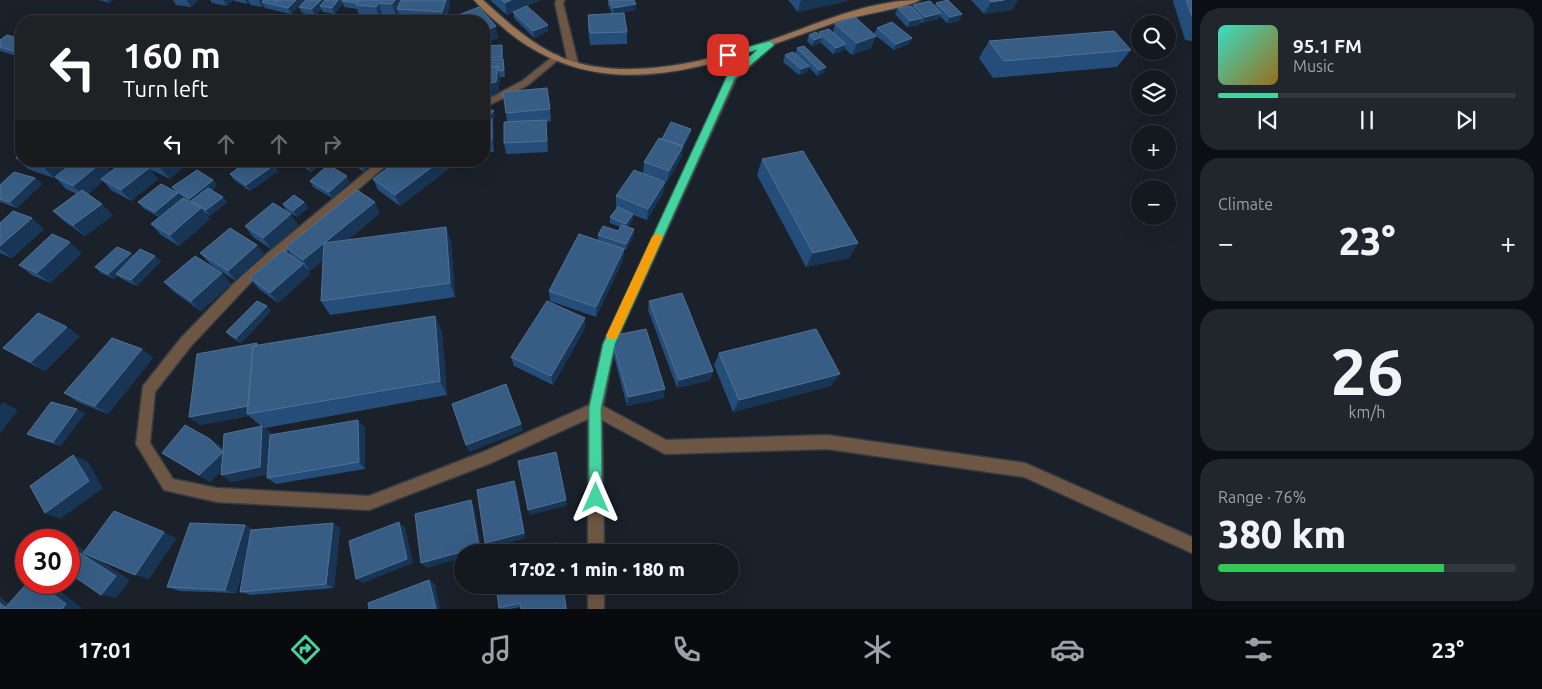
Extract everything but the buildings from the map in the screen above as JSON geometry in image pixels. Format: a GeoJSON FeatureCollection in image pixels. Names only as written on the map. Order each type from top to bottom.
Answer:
{"type":"FeatureCollection","features":[{"type":"Feature","properties":{"kind":"main road"},"geometry":{"type":"LineString","coordinates":[[478,0],[502,22],[534,45],[572,63],[608,71],[671,68],[770,44],[844,17],[916,0]]}},
{"type":"Feature","properties":{"kind":"street"},"geometry":{"type":"LineString","coordinates":[[561,0],[559,3],[572,63]]}},
{"type":"Feature","properties":{"kind":"street"},"geometry":{"type":"LineString","coordinates":[[596,544],[595,408],[609,344],[732,76],[770,44]]}},
{"type":"Feature","properties":{"kind":"street"},"geometry":{"type":"LineString","coordinates":[[490,102],[525,83],[556,57]]}},
{"type":"Feature","properties":{"kind":"street"},"geometry":{"type":"LineString","coordinates":[[379,167],[249,276],[186,342],[148,390],[143,444],[169,485],[217,495],[369,503],[486,458],[595,408]]}},
{"type":"Feature","properties":{"kind":"street"},"geometry":{"type":"LineString","coordinates":[[595,408],[665,447],[827,442],[1025,470],[1192,545]]}},
{"type":"Feature","properties":{"kind":"street"},"geometry":{"type":"LineString","coordinates":[[596,594],[596,609]]}},
{"type":"Feature","properties":{"kind":"slow traffic"},"geometry":{"type":"LineString","coordinates":[[612,336],[658,237]]}},
{"type":"Feature","properties":{"kind":"route"},"geometry":{"type":"LineString","coordinates":[[596,498],[595,408],[609,344],[732,76],[770,44],[728,55]]}}]}
